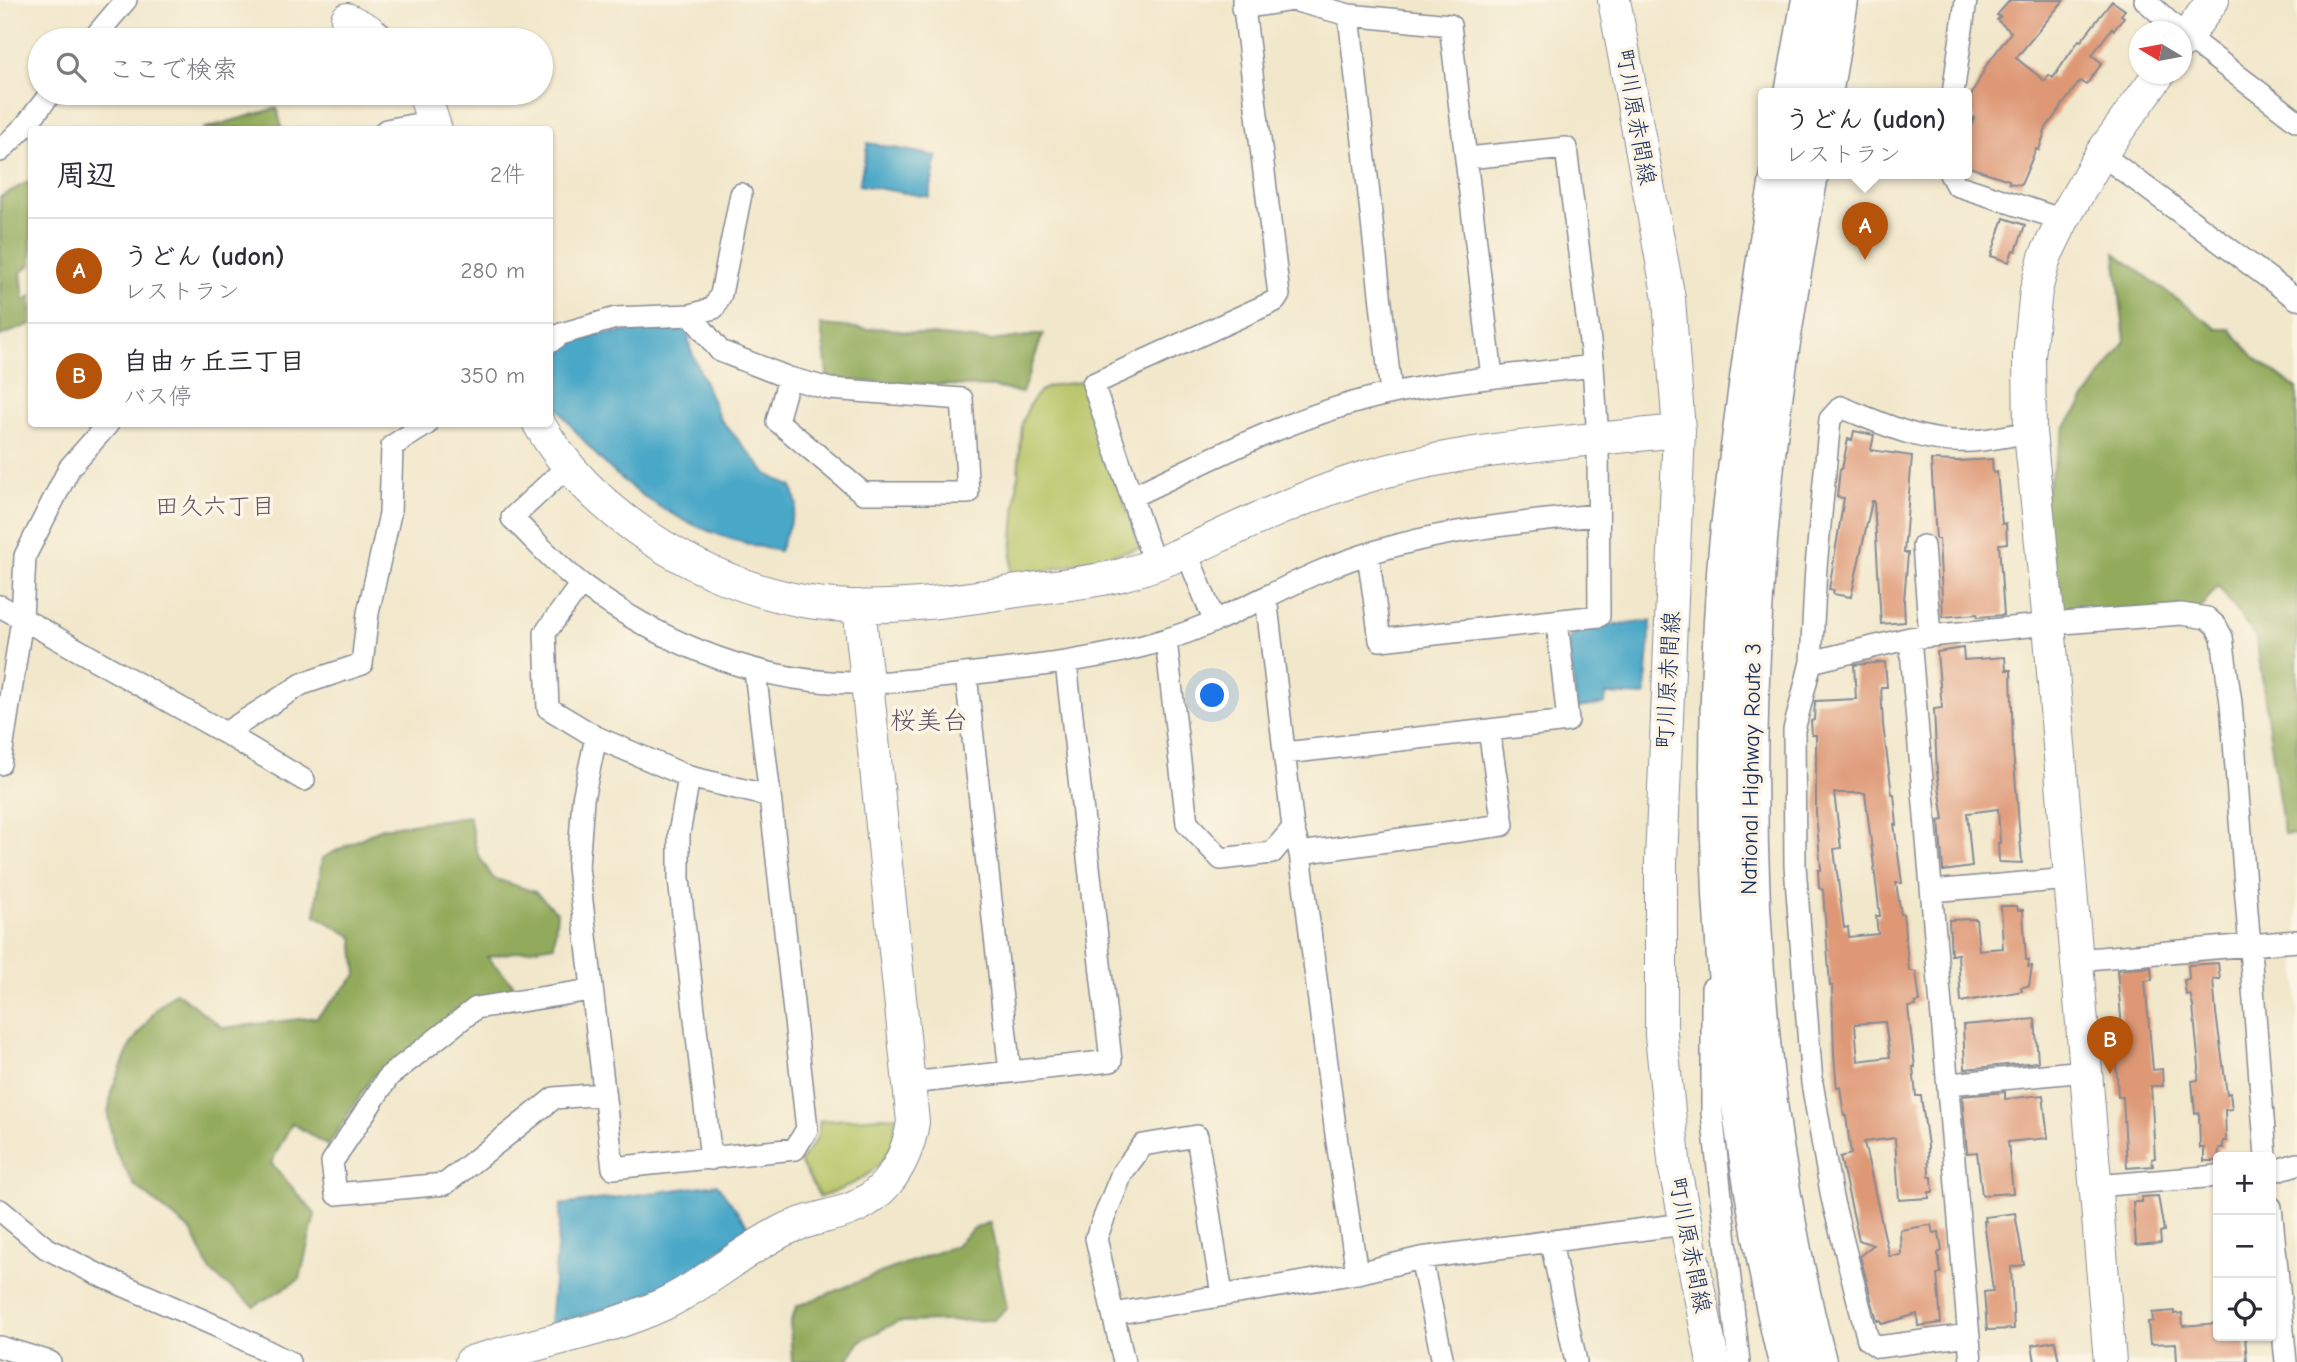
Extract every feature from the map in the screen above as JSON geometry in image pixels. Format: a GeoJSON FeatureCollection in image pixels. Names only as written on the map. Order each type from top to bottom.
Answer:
{"type":"FeatureCollection","features":[{"type":"Feature","properties":{"kind":"highway"},"geometry":{"type":"LineString","coordinates":[[1795,88],[1811,0]]}},
{"type":"Feature","properties":{"kind":"highway"},"geometry":{"type":"LineString","coordinates":[[1824,88],[1839,0]]}},
{"type":"Feature","properties":{"kind":"highway","name":"National Highway Route 3"},"geometry":{"type":"LineString","coordinates":[[1779,179],[1753,345],[1726,572],[1721,684],[1722,916],[1733,1041],[1749,1162],[1809,1358]]}},
{"type":"Feature","properties":{"kind":"highway","name":"National Highway Route 3"},"geometry":{"type":"LineString","coordinates":[[1808,179],[1766,455],[1752,632],[1748,806],[1750,914],[1761,1037],[1809,1358]]}},
{"type":"Feature","properties":{"kind":"street"},"geometry":{"type":"LineString","coordinates":[[102,28],[126,0]]}},
{"type":"Feature","properties":{"kind":"street"},"geometry":{"type":"LineString","coordinates":[[1154,563],[1093,384],[1275,300],[1279,295],[1242,4],[1293,0],[1349,15],[1450,25],[1492,377]]}},
{"type":"Feature","properties":{"kind":"street","name":"町川原赤間線"},"geometry":{"type":"LineString","coordinates":[[1615,0],[1669,299],[1679,431],[1664,748],[1660,942],[1662,1048],[1675,1170],[1713,1362]]}},
{"type":"Feature","properties":{"kind":"street"},"geometry":{"type":"LineString","coordinates":[[1954,88],[1966,0]]}},
{"type":"Feature","properties":{"kind":"street"},"geometry":{"type":"LineString","coordinates":[[2145,0],[2167,21]]}},
{"type":"Feature","properties":{"kind":"street"},"geometry":{"type":"LineString","coordinates":[[2192,24],[2213,0]]}},
{"type":"Feature","properties":{"kind":"street"},"geometry":{"type":"LineString","coordinates":[[1349,15],[1391,393]]}},
{"type":"Feature","properties":{"kind":"street"},"geometry":{"type":"LineString","coordinates":[[347,19],[364,28]]}},
{"type":"Feature","properties":{"kind":"street"},"geometry":{"type":"LineString","coordinates":[[2192,43],[2297,121]]}},
{"type":"Feature","properties":{"kind":"street"},"geometry":{"type":"LineString","coordinates":[[2110,1362],[2049,624],[2030,432],[2029,356],[2036,290],[2045,257],[2101,154],[2152,84]]}},
{"type":"Feature","properties":{"kind":"street"},"geometry":{"type":"LineString","coordinates":[[0,151],[42,105]]}},
{"type":"Feature","properties":{"kind":"street"},"geometry":{"type":"LineString","coordinates":[[397,126],[431,114]]}},
{"type":"Feature","properties":{"kind":"street"},"geometry":{"type":"LineString","coordinates":[[1368,554],[1380,640],[1599,616],[1598,439],[1593,366],[1566,148],[1467,158]]}},
{"type":"Feature","properties":{"kind":"street"},"geometry":{"type":"LineString","coordinates":[[2101,154],[2297,299]]}},
{"type":"Feature","properties":{"kind":"street"},"geometry":{"type":"LineString","coordinates":[[1953,179],[1956,185],[2063,220]]}},
{"type":"Feature","properties":{"kind":"street"},"geometry":{"type":"LineString","coordinates":[[553,340],[561,334],[616,318],[691,315],[714,308],[721,294],[741,194]]}},
{"type":"Feature","properties":{"kind":"street"},"geometry":{"type":"LineString","coordinates":[[691,315],[720,351],[789,378],[830,389],[962,399],[968,493],[863,493],[777,421],[789,378]]}},
{"type":"Feature","properties":{"kind":"street"},"geometry":{"type":"LineString","coordinates":[[1131,496],[1312,416],[1391,393],[1492,377],[1593,366]]}},
{"type":"Feature","properties":{"kind":"street"},"geometry":{"type":"LineString","coordinates":[[1969,1335],[1878,1347],[1868,1340],[1832,1198],[1812,1083],[1795,866],[1794,730],[1811,662],[1816,567],[1830,419],[1841,407],[1916,436],[1944,441],[1972,441],[2030,432]]}},
{"type":"Feature","properties":{"kind":"street"},"geometry":{"type":"LineString","coordinates":[[0,764],[22,619],[25,556],[70,467],[105,427]]}},
{"type":"Feature","properties":{"kind":"street"},"geometry":{"type":"LineString","coordinates":[[225,733],[302,684],[362,664],[368,613],[390,514],[393,446],[422,427]]}},
{"type":"Feature","properties":{"kind":"street"},"geometry":{"type":"LineString","coordinates":[[541,427],[552,446],[569,465],[634,527],[672,552],[709,571],[756,589],[804,601],[859,606],[982,597],[1122,575],[1327,490],[1364,478],[1458,457],[1679,431]]}},
{"type":"Feature","properties":{"kind":"street"},"geometry":{"type":"LineString","coordinates":[[569,465],[512,518],[581,584],[625,615],[671,640],[755,671],[829,682],[866,683],[1066,663],[1167,640],[1320,571],[1368,554],[1445,533],[1497,524],[1597,515]]}},
{"type":"Feature","properties":{"kind":"street"},"geometry":{"type":"LineString","coordinates":[[1923,546],[1920,637],[1932,891],[1971,1362]]}},
{"type":"Feature","properties":{"kind":"street"},"geometry":{"type":"LineString","coordinates":[[1185,551],[1214,620]]}},
{"type":"Feature","properties":{"kind":"street"},"geometry":{"type":"LineString","coordinates":[[581,584],[544,633],[548,708],[596,737],[689,777],[770,796]]}},
{"type":"Feature","properties":{"kind":"street"},"geometry":{"type":"LineString","coordinates":[[1266,597],[1293,828],[1300,853],[1357,1273]]}},
{"type":"Feature","properties":{"kind":"street"},"geometry":{"type":"LineString","coordinates":[[0,606],[304,780]]}},
{"type":"Feature","properties":{"kind":"street"},"geometry":{"type":"LineString","coordinates":[[471,1362],[605,1326],[664,1304],[694,1289],[781,1232],[808,1219],[842,1212],[872,1197],[890,1180],[905,1155],[913,1122],[910,1083],[859,606]]}},
{"type":"Feature","properties":{"kind":"street"},"geometry":{"type":"LineString","coordinates":[[1811,662],[1920,637],[2049,624],[2180,614],[2207,618],[2216,626],[2222,637],[2231,703],[2266,1152]]}},
{"type":"Feature","properties":{"kind":"street"},"geometry":{"type":"LineString","coordinates":[[1285,753],[1568,721],[1557,621]]}},
{"type":"Feature","properties":{"kind":"street"},"geometry":{"type":"LineString","coordinates":[[1167,640],[1187,823],[1221,859],[1272,853],[1293,828]]}},
{"type":"Feature","properties":{"kind":"street"},"geometry":{"type":"LineString","coordinates":[[910,1083],[1111,1061],[1066,663]]}},
{"type":"Feature","properties":{"kind":"street"},"geometry":{"type":"LineString","coordinates":[[596,737],[583,799],[578,867],[613,1168],[795,1149],[807,1129],[755,671]]}},
{"type":"Feature","properties":{"kind":"street"},"geometry":{"type":"LineString","coordinates":[[966,674],[1010,1072]]}},
{"type":"Feature","properties":{"kind":"street"},"geometry":{"type":"LineString","coordinates":[[1300,853],[1503,825],[1489,730]]}},
{"type":"Feature","properties":{"kind":"street"},"geometry":{"type":"LineString","coordinates":[[689,777],[679,834],[678,878],[711,1159]]}},
{"type":"Feature","properties":{"kind":"street"},"geometry":{"type":"LineString","coordinates":[[1720,804],[1713,914],[1712,1113],[1739,1362]]}},
{"type":"Feature","properties":{"kind":"street"},"geometry":{"type":"LineString","coordinates":[[1932,891],[2069,878]]}},
{"type":"Feature","properties":{"kind":"street"},"geometry":{"type":"LineString","coordinates":[[2076,960],[2297,941]]}},
{"type":"Feature","properties":{"kind":"street"},"geometry":{"type":"LineString","coordinates":[[592,990],[476,1008],[389,1076],[332,1162],[336,1194],[445,1184],[554,1098],[604,1094]]}},
{"type":"Feature","properties":{"kind":"street"},"geometry":{"type":"LineString","coordinates":[[1949,1084],[2085,1071]]}},
{"type":"Feature","properties":{"kind":"street"},"geometry":{"type":"LineString","coordinates":[[1124,1362],[1096,1238],[1122,1174],[1143,1144],[1197,1136],[1222,1295]]}},
{"type":"Feature","properties":{"kind":"street"},"geometry":{"type":"LineString","coordinates":[[2276,1170],[2297,1164]]}},
{"type":"Feature","properties":{"kind":"street"},"geometry":{"type":"LineString","coordinates":[[2095,1186],[2213,1176]]}},
{"type":"Feature","properties":{"kind":"street"},"geometry":{"type":"LineString","coordinates":[[0,1210],[46,1248],[97,1274],[223,1329],[263,1357],[289,1362]]}},
{"type":"Feature","properties":{"kind":"street"},"geometry":{"type":"LineString","coordinates":[[2272,1215],[2286,1362]]}},
{"type":"Feature","properties":{"kind":"street"},"geometry":{"type":"LineString","coordinates":[[1113,1314],[1357,1273],[1421,1258],[1684,1224]]}},
{"type":"Feature","properties":{"kind":"street"},"geometry":{"type":"LineString","coordinates":[[1550,1242],[1576,1362]]}},
{"type":"Feature","properties":{"kind":"street"},"geometry":{"type":"LineString","coordinates":[[1421,1258],[1443,1362]]}},
{"type":"Feature","properties":{"kind":"street"},"geometry":{"type":"LineString","coordinates":[[0,1347],[50,1362]]}},
{"type":"Feature","properties":{"kind":"green space"},"geometry":{"type":"Polygon","coordinates":[[[277,108],[281,126],[214,126],[277,108]]]}},
{"type":"Feature","properties":{"kind":"green space"},"geometry":{"type":"Polygon","coordinates":[[[28,182],[28,266],[21,272],[24,300],[28,298],[28,325],[0,336],[0,197],[28,182]]]}},
{"type":"Feature","properties":{"kind":"green space"},"geometry":{"type":"Polygon","coordinates":[[[2115,253],[2217,329],[2230,329],[2254,357],[2297,389],[2297,835],[2284,834],[2256,637],[2218,586],[2188,623],[2169,629],[2113,632],[2065,613],[2047,593],[2039,515],[2065,428],[2125,341],[2115,253]]]}},
{"type":"Feature","properties":{"kind":"green space"},"geometry":{"type":"Polygon","coordinates":[[[821,325],[885,328],[992,341],[1043,334],[1022,393],[994,387],[828,380],[821,325]]]}},
{"type":"Feature","properties":{"kind":"green space"},"geometry":{"type":"Polygon","coordinates":[[[1083,382],[1140,548],[1010,579],[1022,424],[1037,394],[1050,387],[1083,382]]]}},
{"type":"Feature","properties":{"kind":"green space"},"geometry":{"type":"Polygon","coordinates":[[[469,816],[477,853],[493,878],[535,892],[557,912],[554,945],[487,957],[514,985],[372,1077],[328,1146],[292,1123],[271,1163],[315,1214],[300,1279],[254,1306],[211,1272],[192,1232],[134,1185],[114,1148],[108,1115],[112,1089],[131,1044],[158,1007],[176,992],[223,1028],[317,1017],[357,975],[353,937],[315,915],[322,858],[382,828],[469,816]]]}},
{"type":"Feature","properties":{"kind":"green space"},"geometry":{"type":"Polygon","coordinates":[[[897,1116],[892,1143],[880,1163],[852,1184],[820,1197],[800,1162],[817,1138],[820,1121],[897,1116]]]}},
{"type":"Feature","properties":{"kind":"green space"},"geometry":{"type":"Polygon","coordinates":[[[990,1222],[1007,1308],[994,1320],[897,1322],[861,1340],[846,1362],[792,1362],[790,1323],[797,1306],[955,1246],[973,1229],[990,1222]]]}},
{"type":"Feature","properties":{"kind":"water"},"geometry":{"type":"Polygon","coordinates":[[[868,143],[937,156],[929,197],[859,185],[868,143]]]}},
{"type":"Feature","properties":{"kind":"water"},"geometry":{"type":"Polygon","coordinates":[[[687,327],[690,348],[720,419],[767,474],[792,487],[797,505],[779,551],[723,536],[672,514],[626,483],[605,464],[569,423],[553,396],[553,358],[572,342],[599,334],[687,327]]]}},
{"type":"Feature","properties":{"kind":"water"},"geometry":{"type":"Polygon","coordinates":[[[1651,621],[1645,696],[1606,694],[1605,704],[1577,708],[1568,641],[1579,628],[1651,621]]]}},
{"type":"Feature","properties":{"kind":"water"},"geometry":{"type":"Polygon","coordinates":[[[717,1184],[748,1226],[676,1280],[605,1309],[550,1324],[561,1205],[717,1184]]]}},
{"type":"Feature","properties":{"kind":"building"},"geometry":{"type":"Polygon","coordinates":[[[2010,0],[2064,0],[2016,58],[2045,81],[2049,75],[2053,78],[2079,40],[2081,41],[2112,1],[2125,10],[2121,15],[2124,17],[2092,55],[2102,63],[2086,85],[2080,81],[2046,128],[2039,150],[2036,149],[2021,185],[1972,168],[1972,94],[1986,66],[2011,32],[1997,20],[2000,17],[1997,15],[2010,0]]]}},
{"type":"Feature","properties":{"kind":"building"},"geometry":{"type":"Polygon","coordinates":[[[2004,218],[2025,225],[2009,262],[1991,256],[2004,218]]]}},
{"type":"Feature","properties":{"kind":"building"},"geometry":{"type":"Polygon","coordinates":[[[1854,431],[1874,435],[1871,450],[1912,456],[1904,553],[1908,553],[1905,622],[1881,624],[1874,501],[1851,597],[1833,594],[1834,590],[1829,589],[1844,498],[1837,497],[1840,469],[1848,439],[1852,440],[1854,431]]]}},
{"type":"Feature","properties":{"kind":"building"},"geometry":{"type":"Polygon","coordinates":[[[1992,459],[1993,473],[1997,472],[2002,524],[2006,523],[2007,543],[1999,544],[2004,615],[1943,617],[1931,460],[1992,459]]]}},
{"type":"Feature","properties":{"kind":"building"},"geometry":{"type":"Polygon","coordinates":[[[1963,648],[1964,660],[2005,657],[2006,670],[2011,670],[2013,750],[2022,863],[1999,862],[1998,809],[1967,813],[1972,867],[1943,871],[1939,821],[1944,820],[1937,772],[1934,709],[1942,708],[1937,652],[1963,648]]]}},
{"type":"Feature","properties":{"kind":"building"},"geometry":{"type":"Polygon","coordinates":[[[1885,662],[1887,687],[1881,687],[1883,725],[1894,794],[1897,825],[1894,824],[1902,883],[1896,883],[1903,914],[1909,970],[1916,972],[1920,1002],[1915,1003],[1916,1006],[1908,1007],[1916,1096],[1921,1096],[1929,1177],[1932,1177],[1933,1192],[1929,1192],[1929,1198],[1899,1200],[1895,1138],[1864,1142],[1889,1256],[1901,1255],[1900,1230],[1931,1225],[1933,1233],[1939,1232],[1941,1273],[1937,1274],[1941,1323],[1918,1326],[1917,1314],[1882,1324],[1880,1320],[1877,1321],[1860,1256],[1873,1245],[1859,1240],[1840,1157],[1851,1154],[1840,1087],[1837,1088],[1832,986],[1823,890],[1819,888],[1818,870],[1821,870],[1816,813],[1816,735],[1812,735],[1811,721],[1814,720],[1815,701],[1856,699],[1854,665],[1885,662]],[[1834,793],[1841,848],[1834,849],[1844,928],[1848,927],[1849,937],[1878,934],[1876,916],[1880,916],[1865,793],[1834,793]],[[1885,1022],[1855,1024],[1858,1061],[1890,1057],[1885,1022]]]}},
{"type":"Feature","properties":{"kind":"building"},"geometry":{"type":"Polygon","coordinates":[[[2001,906],[2017,906],[2018,910],[2023,910],[2026,960],[2029,960],[2028,967],[2032,966],[2029,986],[2021,987],[2022,991],[1961,1002],[1958,954],[1951,955],[1949,920],[1976,919],[1979,950],[2003,948],[2001,906]]]}},
{"type":"Feature","properties":{"kind":"building"},"geometry":{"type":"Polygon","coordinates":[[[2218,963],[2220,979],[2213,979],[2216,1013],[2227,1094],[2230,1093],[2232,1109],[2225,1110],[2226,1141],[2223,1141],[2223,1148],[2219,1148],[2219,1152],[2213,1152],[2213,1161],[2204,1161],[2204,1148],[2200,1148],[2199,1112],[2195,1113],[2192,1081],[2198,1080],[2199,1067],[2193,1006],[2190,994],[2186,995],[2184,980],[2189,979],[2188,965],[2218,963]]]}},
{"type":"Feature","properties":{"kind":"building"},"geometry":{"type":"Polygon","coordinates":[[[2151,967],[2152,980],[2145,981],[2153,1070],[2162,1069],[2163,1086],[2151,1086],[2155,1158],[2152,1159],[2153,1166],[2127,1168],[2123,1097],[2118,1097],[2115,1041],[2123,1041],[2117,970],[2151,967]]]}},
{"type":"Feature","properties":{"kind":"building"},"geometry":{"type":"Polygon","coordinates":[[[2035,1019],[2038,1062],[1965,1069],[1963,1025],[2035,1019]]]}},
{"type":"Feature","properties":{"kind":"building"},"geometry":{"type":"Polygon","coordinates":[[[2005,1092],[2005,1099],[2043,1095],[2048,1138],[2008,1142],[2013,1193],[1982,1195],[1977,1152],[1967,1153],[1962,1096],[2005,1092]]]}},
{"type":"Feature","properties":{"kind":"building"},"geometry":{"type":"Polygon","coordinates":[[[2158,1196],[2164,1231],[2160,1232],[2161,1243],[2136,1245],[2133,1202],[2142,1202],[2142,1197],[2158,1196]]]}},
{"type":"Feature","properties":{"kind":"building"},"geometry":{"type":"Polygon","coordinates":[[[2015,1213],[2024,1265],[2011,1267],[2014,1329],[1987,1330],[1984,1292],[1993,1291],[1984,1221],[1985,1217],[2015,1213]]]}},
{"type":"Feature","properties":{"kind":"building"},"geometry":{"type":"Polygon","coordinates":[[[2152,1313],[2182,1313],[2183,1326],[2213,1323],[2213,1341],[2245,1341],[2247,1362],[2177,1362],[2176,1343],[2150,1344],[2148,1322],[2153,1321],[2152,1313]]]}},
{"type":"Feature","properties":{"kind":"building"},"geometry":{"type":"Polygon","coordinates":[[[2055,1341],[2059,1362],[2035,1362],[2032,1345],[2055,1341]]]}},
{"type":"Feature","properties":{"kind":"place","name":"うどん (udon)"},"geometry":{"type":"Point","coordinates":[1865,260]}},
{"type":"Feature","properties":{"kind":"place","name":"自由ヶ丘三丁目"},"geometry":{"type":"Point","coordinates":[2110,1074]}},
{"type":"Feature","properties":{"kind":"district","name":"田久六丁目"},"geometry":{"type":"Point","coordinates":[215,506]}},
{"type":"Feature","properties":{"kind":"district","name":"桜美台"},"geometry":{"type":"Point","coordinates":[929,721]}}]}
